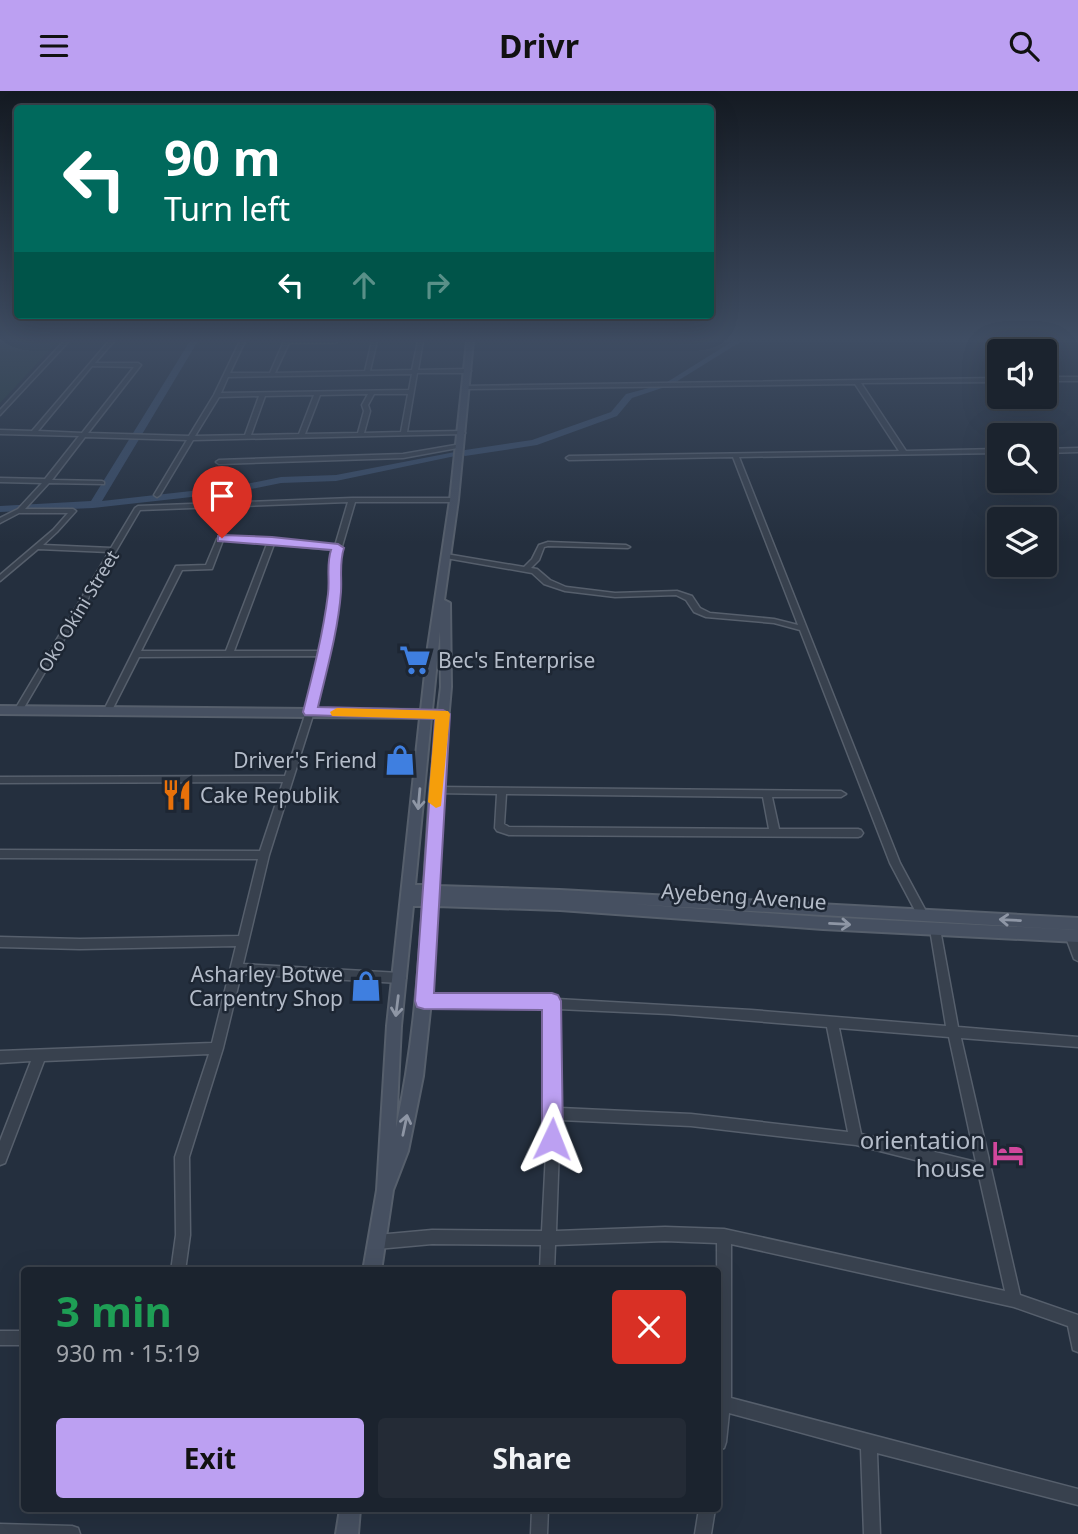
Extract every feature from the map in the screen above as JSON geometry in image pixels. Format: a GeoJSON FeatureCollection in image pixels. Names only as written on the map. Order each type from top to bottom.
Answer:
{"type":"FeatureCollection","features":[{"type":"Feature","properties":{"kind":"main road"},"geometry":{"type":"LineString","coordinates":[[373,1267],[384,1189],[389,1081],[433,647],[464,408]]}},
{"type":"Feature","properties":{"kind":"main road"},"geometry":{"type":"LineString","coordinates":[[384,1189],[402,1139],[415,1076],[424,1001],[447,643],[443,586]]}},
{"type":"Feature","properties":{"kind":"main road"},"geometry":{"type":"LineString","coordinates":[[0,710],[443,714]]}},
{"type":"Feature","properties":{"kind":"main road"},"geometry":{"type":"LineString","coordinates":[[433,865],[435,876],[442,884],[463,896]]}},
{"type":"Feature","properties":{"kind":"main road","name":"Ayebeng Avenue"},"geometry":{"type":"LineString","coordinates":[[409,895],[923,915],[1075,932]]}},
{"type":"Feature","properties":{"kind":"main road"},"geometry":{"type":"LineString","coordinates":[[429,922],[441,907],[463,896]]}},
{"type":"Feature","properties":{"kind":"main road","name":"Ayebeng Avenue"},"geometry":{"type":"LineString","coordinates":[[463,896],[935,929],[1075,932]]}},
{"type":"Feature","properties":{"kind":"main road"},"geometry":{"type":"LineString","coordinates":[[347,1534],[350,1512]]}},
{"type":"Feature","properties":{"kind":"street"},"geometry":{"type":"LineString","coordinates":[[33,434],[55,408]]}},
{"type":"Feature","properties":{"kind":"street"},"geometry":{"type":"LineString","coordinates":[[0,521],[21,508],[46,484],[105,408]]}},
{"type":"Feature","properties":{"kind":"street"},"geometry":{"type":"LineString","coordinates":[[156,495],[208,408]]}},
{"type":"Feature","properties":{"kind":"street"},"geometry":{"type":"LineString","coordinates":[[247,437],[258,408]]}},
{"type":"Feature","properties":{"kind":"street"},"geometry":{"type":"LineString","coordinates":[[301,436],[312,408]]}},
{"type":"Feature","properties":{"kind":"street"},"geometry":{"type":"LineString","coordinates":[[361,435],[366,408]]}},
{"type":"Feature","properties":{"kind":"street"},"geometry":{"type":"LineString","coordinates":[[404,434],[408,408]]}},
{"type":"Feature","properties":{"kind":"street"},"geometry":{"type":"LineString","coordinates":[[874,408],[904,453]]}},
{"type":"Feature","properties":{"kind":"street"},"geometry":{"type":"LineString","coordinates":[[0,432],[83,437],[192,438],[462,433]]}},
{"type":"Feature","properties":{"kind":"street"},"geometry":{"type":"LineString","coordinates":[[219,462],[403,456],[461,446]]}},
{"type":"Feature","properties":{"kind":"street"},"geometry":{"type":"LineString","coordinates":[[1057,450],[1078,450]]}},
{"type":"Feature","properties":{"kind":"street"},"geometry":{"type":"LineString","coordinates":[[569,458],[987,451]]}},
{"type":"Feature","properties":{"kind":"street"},"geometry":{"type":"LineString","coordinates":[[736,457],[895,863],[923,915]]}},
{"type":"Feature","properties":{"kind":"street"},"geometry":{"type":"LineString","coordinates":[[0,480],[46,484],[102,484]]}},
{"type":"Feature","properties":{"kind":"street"},"geometry":{"type":"LineString","coordinates":[[179,1267],[183,1235],[182,1157],[217,1048],[264,855],[310,712],[325,653],[335,590],[334,560],[352,500],[454,500]]}},
{"type":"Feature","properties":{"kind":"street","name":"Oko Okini Street"},"geometry":{"type":"LineString","coordinates":[[18,711],[136,509],[352,500]]}},
{"type":"Feature","properties":{"kind":"street"},"geometry":{"type":"LineString","coordinates":[[0,579],[73,511],[21,508]]}},
{"type":"Feature","properties":{"kind":"street"},"geometry":{"type":"LineString","coordinates":[[107,712],[178,569],[209,567],[222,538],[272,540],[338,548]]}},
{"type":"Feature","properties":{"kind":"street"},"geometry":{"type":"LineString","coordinates":[[230,652],[272,540]]}},
{"type":"Feature","properties":{"kind":"street"},"geometry":{"type":"LineString","coordinates":[[526,569],[535,560],[541,546],[548,544],[626,547]]}},
{"type":"Feature","properties":{"kind":"street"},"geometry":{"type":"LineString","coordinates":[[37,547],[114,550]]}},
{"type":"Feature","properties":{"kind":"street"},"geometry":{"type":"LineString","coordinates":[[446,556],[526,569],[565,589],[626,595],[670,591],[689,598],[693,607],[709,615],[774,621],[801,628]]}},
{"type":"Feature","properties":{"kind":"street"},"geometry":{"type":"LineString","coordinates":[[137,654],[325,653]]}},
{"type":"Feature","properties":{"kind":"street"},"geometry":{"type":"LineString","coordinates":[[0,780],[289,779]]}},
{"type":"Feature","properties":{"kind":"street"},"geometry":{"type":"LineString","coordinates":[[436,790],[841,794]]}},
{"type":"Feature","properties":{"kind":"street"},"geometry":{"type":"LineString","coordinates":[[502,791],[499,824],[500,828],[509,831],[858,833]]}},
{"type":"Feature","properties":{"kind":"street"},"geometry":{"type":"LineString","coordinates":[[766,793],[775,833]]}},
{"type":"Feature","properties":{"kind":"street"},"geometry":{"type":"LineString","coordinates":[[0,854],[264,855]]}},
{"type":"Feature","properties":{"kind":"street"},"geometry":{"type":"LineString","coordinates":[[935,929],[953,1030],[1014,1300]]}},
{"type":"Feature","properties":{"kind":"street"},"geometry":{"type":"LineString","coordinates":[[1075,932],[1078,956]]}},
{"type":"Feature","properties":{"kind":"street"},"geometry":{"type":"LineString","coordinates":[[0,942],[80,944],[243,941]]}},
{"type":"Feature","properties":{"kind":"street"},"geometry":{"type":"LineString","coordinates":[[238,969],[400,978]]}},
{"type":"Feature","properties":{"kind":"street"},"geometry":{"type":"LineString","coordinates":[[424,1001],[552,1001],[953,1030],[1078,1042]]}},
{"type":"Feature","properties":{"kind":"street"},"geometry":{"type":"LineString","coordinates":[[547,1267],[554,1114],[552,1001]]}},
{"type":"Feature","properties":{"kind":"street"},"geometry":{"type":"LineString","coordinates":[[832,1023],[856,1139]]}},
{"type":"Feature","properties":{"kind":"street"},"geometry":{"type":"LineString","coordinates":[[0,1057],[217,1048]]}},
{"type":"Feature","properties":{"kind":"street"},"geometry":{"type":"LineString","coordinates":[[0,1158],[39,1057]]}},
{"type":"Feature","properties":{"kind":"street"},"geometry":{"type":"LineString","coordinates":[[554,1114],[705,1121],[856,1139],[985,1171]]}},
{"type":"Feature","properties":{"kind":"street"},"geometry":{"type":"LineString","coordinates":[[377,1242],[432,1237],[548,1238],[665,1234],[724,1236],[1014,1300],[1077,1322],[1078,1345]]}},
{"type":"Feature","properties":{"kind":"street"},"geometry":{"type":"LineString","coordinates":[[721,1361],[724,1236]]}},
{"type":"Feature","properties":{"kind":"street"},"geometry":{"type":"LineString","coordinates":[[0,1338],[21,1338]]}},
{"type":"Feature","properties":{"kind":"street"},"geometry":{"type":"LineString","coordinates":[[721,1403],[1078,1497]]}},
{"type":"Feature","properties":{"kind":"street"},"geometry":{"type":"LineString","coordinates":[[869,1443],[872,1534]]}},
{"type":"Feature","properties":{"kind":"street"},"geometry":{"type":"LineString","coordinates":[[539,1534],[540,1512]]}},
{"type":"Feature","properties":{"kind":"street"},"geometry":{"type":"LineString","coordinates":[[704,1534],[707,1512]]}},
{"type":"Feature","properties":{"kind":"street"},"geometry":{"type":"LineString","coordinates":[[0,1532],[72,1534]]}},
{"type":"Feature","properties":{"kind":"waterway"},"geometry":{"type":"LineString","coordinates":[[0,509],[95,504],[153,408]]}},
{"type":"Feature","properties":{"kind":"waterway"},"geometry":{"type":"LineString","coordinates":[[465,453],[534,443],[614,414],[619,408]]}},
{"type":"Feature","properties":{"kind":"waterway"},"geometry":{"type":"LineString","coordinates":[[93,505],[236,489],[281,480],[336,478],[455,455]]}},
{"type":"Feature","properties":{"kind":"slow traffic"},"geometry":{"type":"LineString","coordinates":[[337,712],[443,714],[436,802]]}},
{"type":"Feature","properties":{"kind":"place","name":"Bec's Enterprise"},"geometry":{"type":"Point","coordinates":[415,660]}},
{"type":"Feature","properties":{"kind":"place","name":"Driver's Friend"},"geometry":{"type":"Point","coordinates":[400,760]}},
{"type":"Feature","properties":{"kind":"place","name":"Cake Republik"},"geometry":{"type":"Point","coordinates":[177,795]}},
{"type":"Feature","properties":{"kind":"place","name":"Asharley Botwe Carpentry Shop"},"geometry":{"type":"Point","coordinates":[366,986]}},
{"type":"Feature","properties":{"kind":"place","name":"orientation house"},"geometry":{"type":"Point","coordinates":[1008,1153]}},
{"type":"Feature","properties":{"kind":"route"},"geometry":{"type":"LineString","coordinates":[[222,538],[272,540],[338,548],[334,560],[335,590],[325,653],[310,712],[443,714],[424,1001],[552,1001],[552,1139]]}}]}
